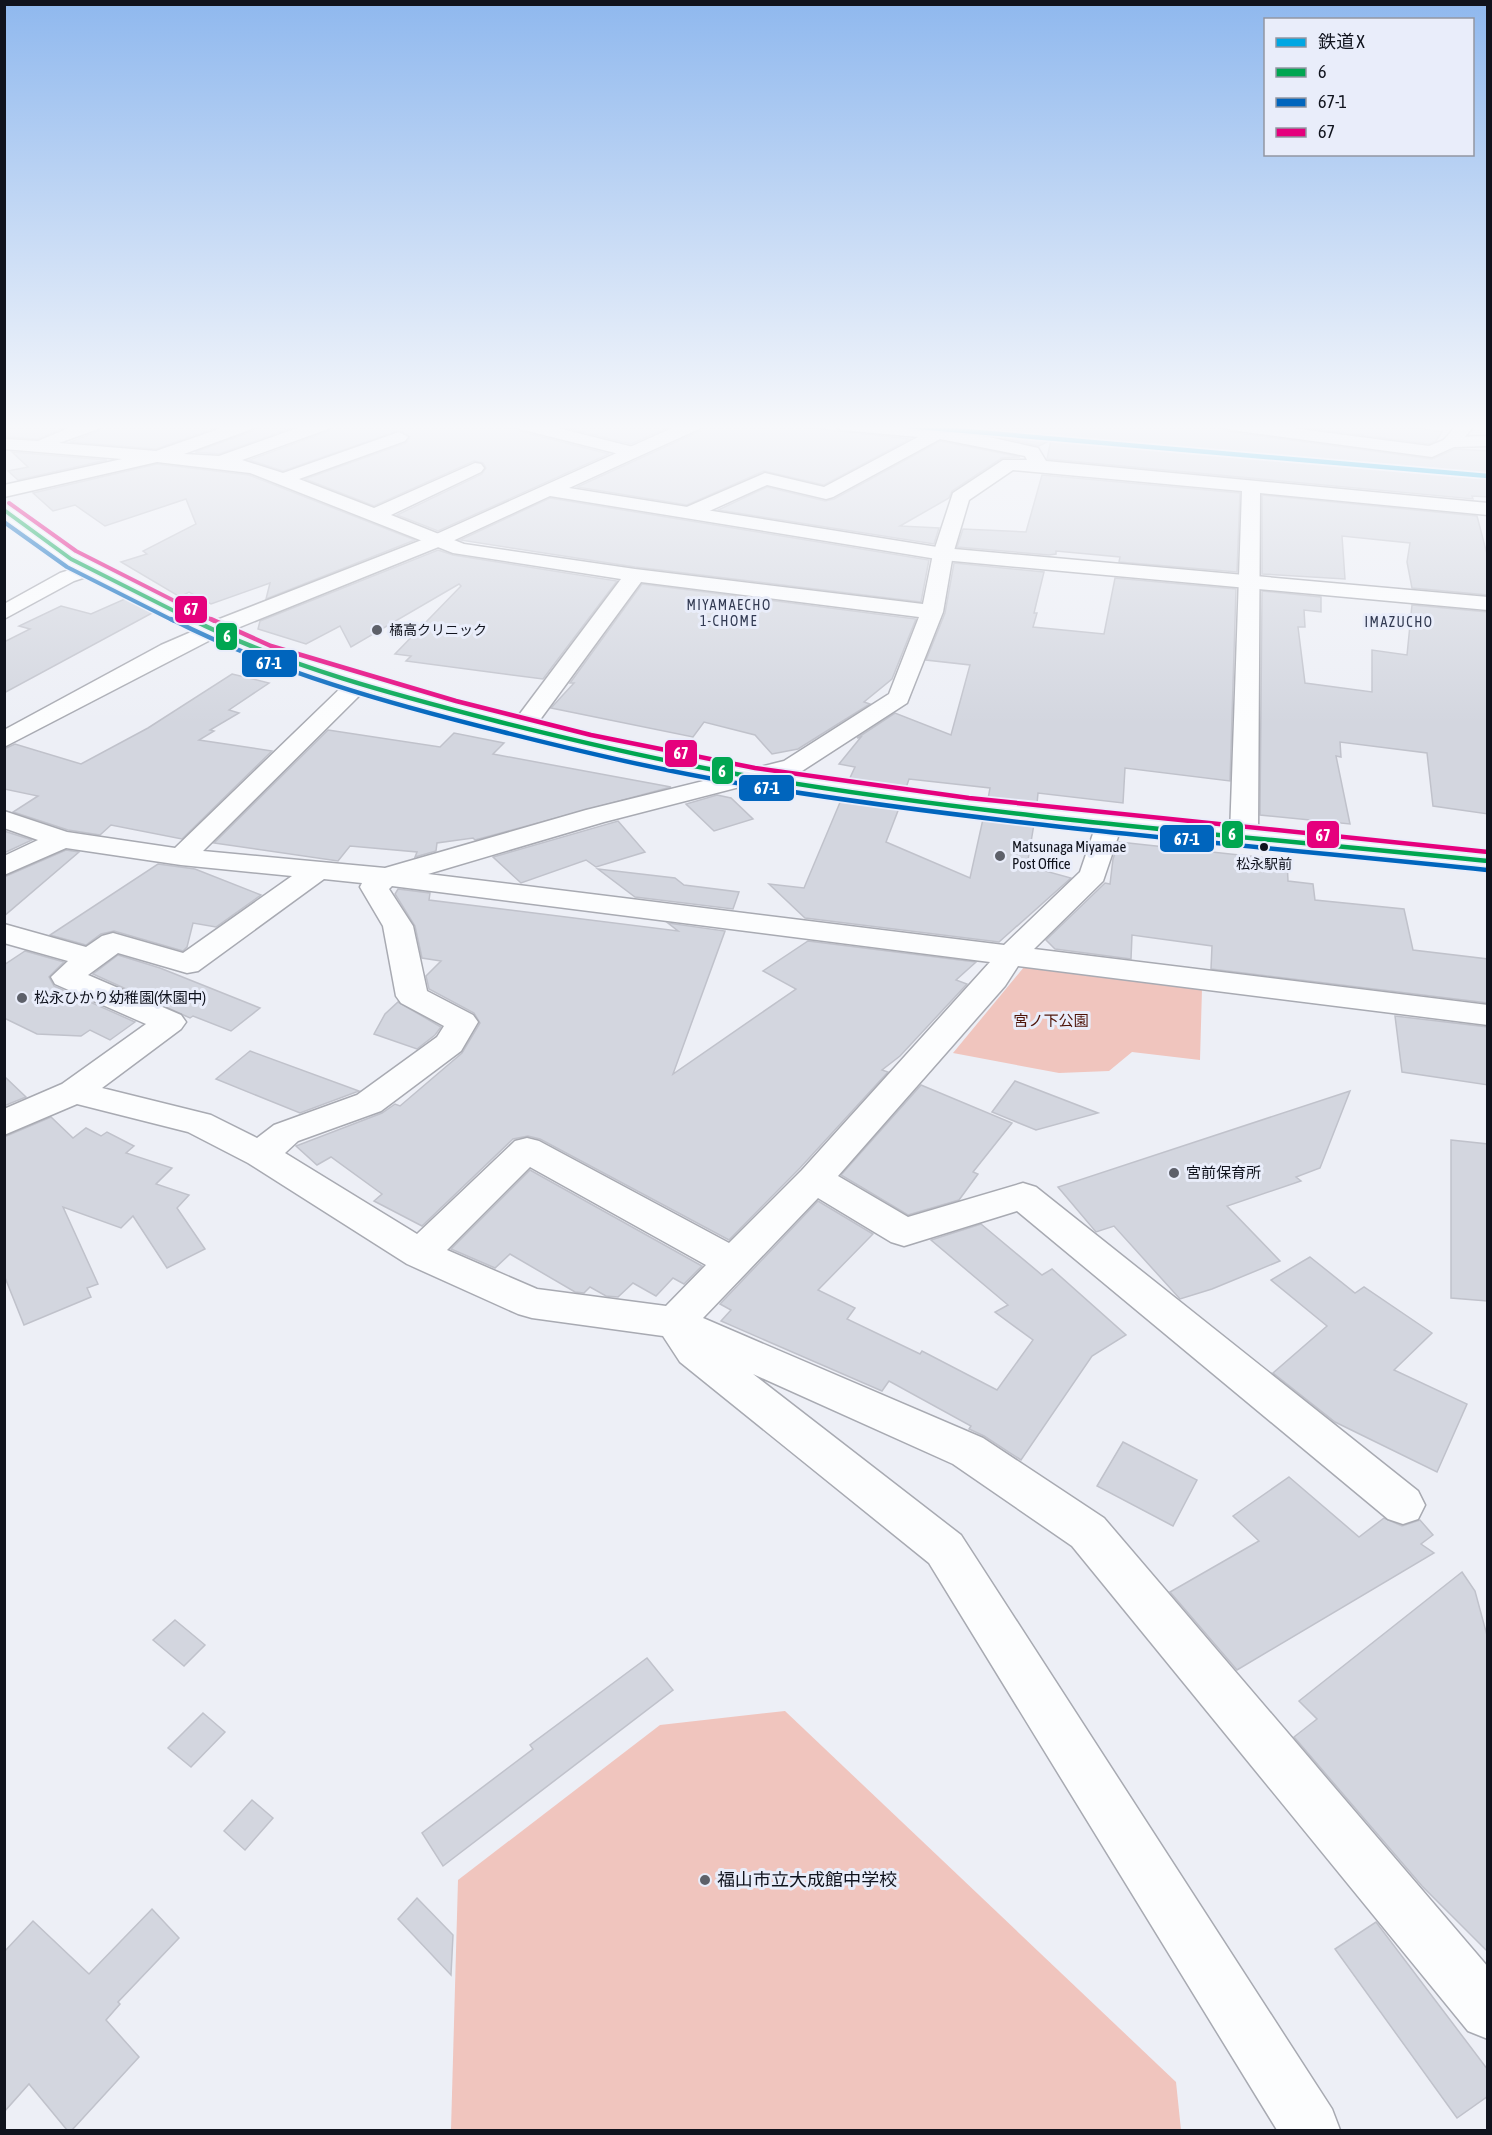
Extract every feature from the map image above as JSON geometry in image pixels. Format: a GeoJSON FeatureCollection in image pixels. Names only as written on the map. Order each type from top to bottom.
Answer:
{"type":"FeatureCollection","features":[{"type":"Feature","properties":{"kind":"main road"},"geometry":{"type":"LineString","coordinates":[[24,525],[71,559],[212,630],[268,654],[359,683],[589,744],[753,777],[968,807],[1488,861]]}},
{"type":"Feature","properties":{"kind":"main road"},"geometry":{"type":"LineString","coordinates":[[400,525],[460,549],[635,575],[932,612]]}},
{"type":"Feature","properties":{"kind":"main road"},"geometry":{"type":"LineString","coordinates":[[4,740],[169,650],[212,630],[439,540],[472,525]]}},
{"type":"Feature","properties":{"kind":"main road"},"geometry":{"type":"LineString","coordinates":[[760,525],[943,554],[1488,604]]}},
{"type":"Feature","properties":{"kind":"main road"},"geometry":{"type":"LineString","coordinates":[[260,1154],[286,1133],[369,1103],[450,1044],[462,1023],[412,996],[398,926],[374,887],[386,877],[595,816],[793,766],[899,698],[932,612],[943,554],[952,525]]}},
{"type":"Feature","properties":{"kind":"main road"},"geometry":{"type":"LineString","coordinates":[[1244,835],[1251,525]]}},
{"type":"Feature","properties":{"kind":"main road"},"geometry":{"type":"LineString","coordinates":[[4,613],[66,577],[90,569]]}},
{"type":"Feature","properties":{"kind":"main road"},"geometry":{"type":"LineString","coordinates":[[522,727],[635,575]]}},
{"type":"Feature","properties":{"kind":"main road"},"geometry":{"type":"LineString","coordinates":[[181,857],[359,683]]}},
{"type":"Feature","properties":{"kind":"main road"},"geometry":{"type":"LineString","coordinates":[[4,819],[62,839],[181,857],[386,877],[1009,957],[1488,1015]]}},
{"type":"Feature","properties":{"kind":"main road"},"geometry":{"type":"LineString","coordinates":[[674,1322],[815,1179],[994,980],[1009,957],[1093,875],[1110,822]]}},
{"type":"Feature","properties":{"kind":"main road"},"geometry":{"type":"LineString","coordinates":[[4,867],[62,839]]}},
{"type":"Feature","properties":{"kind":"main road"},"geometry":{"type":"LineString","coordinates":[[4,1123],[74,1092],[170,1022],[66,977],[113,942],[187,964],[319,870]]}},
{"type":"Feature","properties":{"kind":"main road"},"geometry":{"type":"LineString","coordinates":[[4,933],[90,958]]}},
{"type":"Feature","properties":{"kind":"main road"},"geometry":{"type":"LineString","coordinates":[[74,1092],[199,1123],[260,1154],[420,1254],[531,1304],[674,1322],[694,1351],[750,1374],[968,1451],[1088,1532],[1488,2011]]}},
{"type":"Feature","properties":{"kind":"main road"},"geometry":{"type":"LineString","coordinates":[[420,1254],[527,1150],[734,1263]]}},
{"type":"Feature","properties":{"kind":"main road"},"geometry":{"type":"LineString","coordinates":[[815,1179],[904,1232],[1023,1196],[1403,1505]]}},
{"type":"Feature","properties":{"kind":"main road"},"geometry":{"type":"LineString","coordinates":[[750,1374],[945,1549],[1311,2130]]}},
{"type":"Feature","properties":{"kind":"green space","name":"宮ノ下公園"},"geometry":{"type":"Polygon","coordinates":[[[1024,967],[1202,989],[1200,1060],[1132,1052],[1109,1071],[1059,1073],[953,1053],[1024,967]]]}},
{"type":"Feature","properties":{"kind":"green space","name":"福山市立大成館中学校"},"geometry":{"type":"Polygon","coordinates":[[[785,1711],[1176,2082],[1181,2130],[451,2130],[458,1880],[660,1725],[785,1711]]]}},
{"type":"Feature","properties":{"kind":"building"},"geometry":{"type":"Polygon","coordinates":[[[195,525],[376,525],[415,540],[266,599],[270,583],[211,604],[189,592],[180,597],[121,562],[147,554],[143,551],[195,525]]]}},
{"type":"Feature","properties":{"kind":"building"},"geometry":{"type":"Polygon","coordinates":[[[422,525],[452,525],[438,531],[422,525]]]}},
{"type":"Feature","properties":{"kind":"building"},"geometry":{"type":"Polygon","coordinates":[[[493,525],[713,525],[929,560],[921,602],[635,567],[460,540],[493,525]]]}},
{"type":"Feature","properties":{"kind":"building"},"geometry":{"type":"Polygon","coordinates":[[[811,525],[902,525],[900,526],[939,528],[934,544],[811,525]]]}},
{"type":"Feature","properties":{"kind":"building"},"geometry":{"type":"Polygon","coordinates":[[[1028,525],[1239,525],[1237,572],[1119,562],[1120,557],[1056,551],[1056,554],[1049,555],[957,547],[963,529],[1026,532],[1028,525]]]}},
{"type":"Feature","properties":{"kind":"building"},"geometry":{"type":"Polygon","coordinates":[[[1262,525],[1479,525],[1488,558],[1488,595],[1412,588],[1407,562],[1410,543],[1342,536],[1345,579],[1262,574],[1262,525]]]}},
{"type":"Feature","properties":{"kind":"building"},"geometry":{"type":"Polygon","coordinates":[[[438,550],[453,555],[617,581],[543,679],[406,661],[411,656],[395,654],[461,586],[459,584],[351,647],[340,626],[306,644],[258,629],[260,621],[438,550]]]}},
{"type":"Feature","properties":{"kind":"building"},"geometry":{"type":"Polygon","coordinates":[[[954,563],[1044,572],[1033,627],[1104,634],[1115,578],[1236,589],[1230,781],[1125,768],[1123,803],[1038,793],[1037,804],[988,799],[990,788],[909,779],[906,788],[849,780],[855,767],[839,764],[861,737],[857,738],[895,713],[951,735],[970,665],[926,660],[945,613],[954,563]]]}},
{"type":"Feature","properties":{"kind":"building"},"geometry":{"type":"Polygon","coordinates":[[[642,584],[916,619],[892,679],[864,702],[870,704],[798,749],[772,754],[755,735],[704,722],[693,737],[551,708],[574,683],[570,683],[642,584]]]}},
{"type":"Feature","properties":{"kind":"building"},"geometry":{"type":"Polygon","coordinates":[[[1262,591],[1321,597],[1321,612],[1304,610],[1305,627],[1298,627],[1305,683],[1372,692],[1372,650],[1407,655],[1412,605],[1488,612],[1488,814],[1433,806],[1427,753],[1340,742],[1341,757],[1336,756],[1350,824],[1260,815],[1262,591]]]}},
{"type":"Feature","properties":{"kind":"building"},"geometry":{"type":"Polygon","coordinates":[[[127,598],[154,612],[4,693],[4,642],[30,629],[19,626],[61,606],[91,614],[127,598]]]}},
{"type":"Feature","properties":{"kind":"building"},"geometry":{"type":"Polygon","coordinates":[[[232,674],[269,683],[229,710],[239,713],[210,730],[214,731],[199,740],[272,751],[182,839],[111,825],[100,835],[68,830],[13,812],[38,796],[4,789],[4,749],[15,744],[81,764],[148,728],[232,674]]]}},
{"type":"Feature","properties":{"kind":"building"},"geometry":{"type":"Polygon","coordinates":[[[328,730],[440,747],[454,733],[504,743],[493,754],[671,787],[475,840],[473,838],[437,843],[436,851],[415,857],[417,852],[350,846],[338,861],[214,843],[328,730]]]}},
{"type":"Feature","properties":{"kind":"building"},"geometry":{"type":"Polygon","coordinates":[[[717,795],[731,798],[753,819],[714,831],[686,804],[717,795]]]}},
{"type":"Feature","properties":{"kind":"building"},"geometry":{"type":"Polygon","coordinates":[[[841,800],[899,808],[886,842],[970,878],[983,819],[1034,824],[1027,866],[1071,878],[999,942],[805,918],[769,884],[804,888],[841,800]]]}},
{"type":"Feature","properties":{"kind":"building"},"geometry":{"type":"Polygon","coordinates":[[[618,821],[645,852],[596,867],[586,860],[521,883],[493,857],[618,821]]]}},
{"type":"Feature","properties":{"kind":"building"},"geometry":{"type":"Polygon","coordinates":[[[4,831],[32,840],[4,853],[4,831]]]}},
{"type":"Feature","properties":{"kind":"building"},"geometry":{"type":"Polygon","coordinates":[[[1119,842],[1287,860],[1288,881],[1313,884],[1315,900],[1404,909],[1413,950],[1488,959],[1488,1003],[1211,969],[1212,946],[1132,935],[1131,959],[1055,949],[1046,940],[1105,883],[1110,884],[1113,859],[1119,842]]]}},
{"type":"Feature","properties":{"kind":"building"},"geometry":{"type":"Polygon","coordinates":[[[66,850],[79,852],[4,916],[4,877],[66,850]]]}},
{"type":"Feature","properties":{"kind":"building"},"geometry":{"type":"Polygon","coordinates":[[[158,864],[195,869],[261,895],[216,927],[193,923],[187,947],[183,951],[114,931],[101,934],[86,945],[50,935],[158,864]]]}},
{"type":"Feature","properties":{"kind":"building"},"geometry":{"type":"Polygon","coordinates":[[[598,869],[675,878],[684,885],[739,892],[733,909],[635,897],[598,869]]]}},
{"type":"Feature","properties":{"kind":"building"},"geometry":{"type":"Polygon","coordinates":[[[398,889],[430,893],[429,900],[678,931],[668,923],[725,931],[673,1074],[796,989],[763,971],[808,941],[976,962],[956,980],[967,984],[900,1056],[882,1070],[888,1072],[800,1168],[729,1240],[540,1139],[528,1136],[513,1139],[422,1226],[374,1201],[382,1194],[331,1157],[317,1165],[296,1146],[382,1113],[395,1104],[400,1106],[462,1053],[480,1023],[474,1013],[429,989],[426,976],[441,961],[422,958],[415,926],[395,894],[398,889]]]}},
{"type":"Feature","properties":{"kind":"building"},"geometry":{"type":"Polygon","coordinates":[[[25,951],[64,962],[49,977],[54,986],[135,1022],[110,1040],[90,1030],[81,1036],[37,1034],[4,1018],[4,965],[25,951]]]}},
{"type":"Feature","properties":{"kind":"building"},"geometry":{"type":"Polygon","coordinates":[[[118,955],[160,968],[260,1008],[231,1031],[193,1016],[190,1018],[93,974],[118,955]]]}},
{"type":"Feature","properties":{"kind":"building"},"geometry":{"type":"Polygon","coordinates":[[[398,1002],[441,1027],[435,1035],[417,1049],[374,1034],[385,1014],[398,1002]]]}},
{"type":"Feature","properties":{"kind":"building"},"geometry":{"type":"Polygon","coordinates":[[[1395,1016],[1488,1027],[1488,1085],[1402,1072],[1395,1016]]]}},
{"type":"Feature","properties":{"kind":"building"},"geometry":{"type":"Polygon","coordinates":[[[250,1051],[359,1091],[300,1113],[216,1079],[250,1051]]]}},
{"type":"Feature","properties":{"kind":"building"},"geometry":{"type":"Polygon","coordinates":[[[4,1076],[26,1097],[4,1106],[4,1076]]]}},
{"type":"Feature","properties":{"kind":"building"},"geometry":{"type":"Polygon","coordinates":[[[1015,1081],[1098,1113],[1036,1130],[992,1112],[1015,1081]]]}},
{"type":"Feature","properties":{"kind":"building"},"geometry":{"type":"Polygon","coordinates":[[[921,1085],[1012,1123],[973,1172],[978,1174],[959,1200],[908,1215],[841,1175],[921,1085]]]}},
{"type":"Feature","properties":{"kind":"building"},"geometry":{"type":"Polygon","coordinates":[[[1350,1091],[1320,1168],[1296,1177],[1301,1181],[1227,1206],[1280,1261],[1212,1289],[1180,1299],[1114,1226],[1096,1232],[1058,1187],[1350,1091]]]}},
{"type":"Feature","properties":{"kind":"building"},"geometry":{"type":"Polygon","coordinates":[[[51,1117],[73,1138],[86,1128],[101,1136],[107,1132],[134,1146],[126,1153],[172,1168],[156,1184],[189,1195],[177,1208],[205,1249],[167,1268],[133,1216],[121,1228],[63,1207],[98,1284],[87,1288],[91,1297],[24,1325],[4,1275],[4,1137],[51,1117]]]}},
{"type":"Feature","properties":{"kind":"building"},"geometry":{"type":"Polygon","coordinates":[[[1451,1140],[1488,1144],[1487,1301],[1451,1298],[1451,1140]]]}},
{"type":"Feature","properties":{"kind":"building"},"geometry":{"type":"Polygon","coordinates":[[[530,1170],[702,1266],[684,1284],[673,1278],[656,1296],[633,1283],[618,1297],[606,1296],[590,1287],[584,1293],[575,1292],[510,1254],[495,1268],[451,1249],[530,1170]]]}},
{"type":"Feature","properties":{"kind":"building"},"geometry":{"type":"Polygon","coordinates":[[[818,1201],[873,1234],[818,1290],[855,1308],[847,1319],[920,1354],[922,1351],[997,1390],[1033,1340],[995,1312],[1008,1305],[931,1240],[981,1224],[1042,1275],[1052,1269],[1126,1335],[1092,1356],[1021,1460],[969,1429],[971,1426],[889,1381],[882,1391],[721,1321],[731,1310],[720,1304],[818,1201]]]}},
{"type":"Feature","properties":{"kind":"building"},"geometry":{"type":"Polygon","coordinates":[[[1310,1257],[1355,1293],[1364,1287],[1432,1333],[1394,1370],[1467,1404],[1437,1472],[1335,1422],[1273,1373],[1327,1326],[1271,1280],[1310,1257]]]}},
{"type":"Feature","properties":{"kind":"building"},"geometry":{"type":"Polygon","coordinates":[[[1123,1442],[1197,1480],[1173,1526],[1097,1486],[1123,1442]]]}},
{"type":"Feature","properties":{"kind":"building"},"geometry":{"type":"Polygon","coordinates":[[[1289,1477],[1359,1537],[1384,1518],[1402,1526],[1420,1520],[1433,1535],[1421,1544],[1434,1553],[1237,1670],[1170,1592],[1259,1541],[1233,1516],[1289,1477]]]}},
{"type":"Feature","properties":{"kind":"building"},"geometry":{"type":"Polygon","coordinates":[[[1462,1572],[1475,1591],[1488,1639],[1488,1952],[1422,1886],[1294,1737],[1317,1719],[1299,1701],[1462,1572]]]}},
{"type":"Feature","properties":{"kind":"building"},"geometry":{"type":"Polygon","coordinates":[[[175,1620],[205,1645],[184,1666],[153,1640],[175,1620]]]}},
{"type":"Feature","properties":{"kind":"building"},"geometry":{"type":"Polygon","coordinates":[[[647,1658],[673,1690],[443,1866],[422,1833],[533,1749],[530,1745],[647,1658]]]}},
{"type":"Feature","properties":{"kind":"building"},"geometry":{"type":"Polygon","coordinates":[[[203,1713],[225,1732],[191,1767],[168,1748],[203,1713]]]}},
{"type":"Feature","properties":{"kind":"building"},"geometry":{"type":"Polygon","coordinates":[[[252,1800],[273,1818],[245,1850],[224,1831],[252,1800]]]}},
{"type":"Feature","properties":{"kind":"building"},"geometry":{"type":"Polygon","coordinates":[[[417,1898],[453,1935],[451,1975],[398,1919],[417,1898]]]}},
{"type":"Feature","properties":{"kind":"building"},"geometry":{"type":"Polygon","coordinates":[[[152,1909],[179,1938],[118,2002],[120,2004],[106,2020],[139,2057],[72,2130],[67,2130],[29,2084],[4,2112],[4,1952],[33,1921],[89,1974],[152,1909]]]}},
{"type":"Feature","properties":{"kind":"building"},"geometry":{"type":"Polygon","coordinates":[[[1376,1922],[1488,2070],[1488,2096],[1457,2118],[1335,1949],[1376,1922]]]}},
{"type":"Feature","properties":{"kind":"transit line","name":"67-1"},"geometry":{"type":"LineString","coordinates":[[8,525],[67,567],[208,638],[264,662],[451,719],[587,753],[752,786],[967,816],[1487,870]]}},
{"type":"Feature","properties":{"kind":"transit line","name":"6"},"geometry":{"type":"LineString","coordinates":[[24,525],[71,559],[212,630],[268,654],[454,710],[589,744],[753,777],[968,807],[1488,861]]}},
{"type":"Feature","properties":{"kind":"transit line","name":"67"},"geometry":{"type":"LineString","coordinates":[[39,525],[76,551],[216,622],[271,646],[456,701],[591,735],[755,768],[969,798],[1488,852]]}},
{"type":"Feature","properties":{"kind":"place","name":"橘高クリニック"},"geometry":{"type":"Point","coordinates":[377,630]}},
{"type":"Feature","properties":{"kind":"place","name":"松永駅前"},"geometry":{"type":"Point","coordinates":[1264,847]}},
{"type":"Feature","properties":{"kind":"place","name":"Matsunaga Miyamae Post Office"},"geometry":{"type":"Point","coordinates":[1000,856]}},
{"type":"Feature","properties":{"kind":"place","name":"松永ひかり幼稚園(休園中)"},"geometry":{"type":"Point","coordinates":[22,998]}},
{"type":"Feature","properties":{"kind":"place","name":"宮前保育所"},"geometry":{"type":"Point","coordinates":[1174,1173]}},
{"type":"Feature","properties":{"kind":"place","name":"福山市立大成館中学校"},"geometry":{"type":"Point","coordinates":[705,1880]}},
{"type":"Feature","properties":{"kind":"district","name":"MIYAMAECHO 1-CHOME"},"geometry":{"type":"Point","coordinates":[729,614]}},
{"type":"Feature","properties":{"kind":"district","name":"IMAZUCHO"},"geometry":{"type":"Point","coordinates":[1399,622]}}]}
